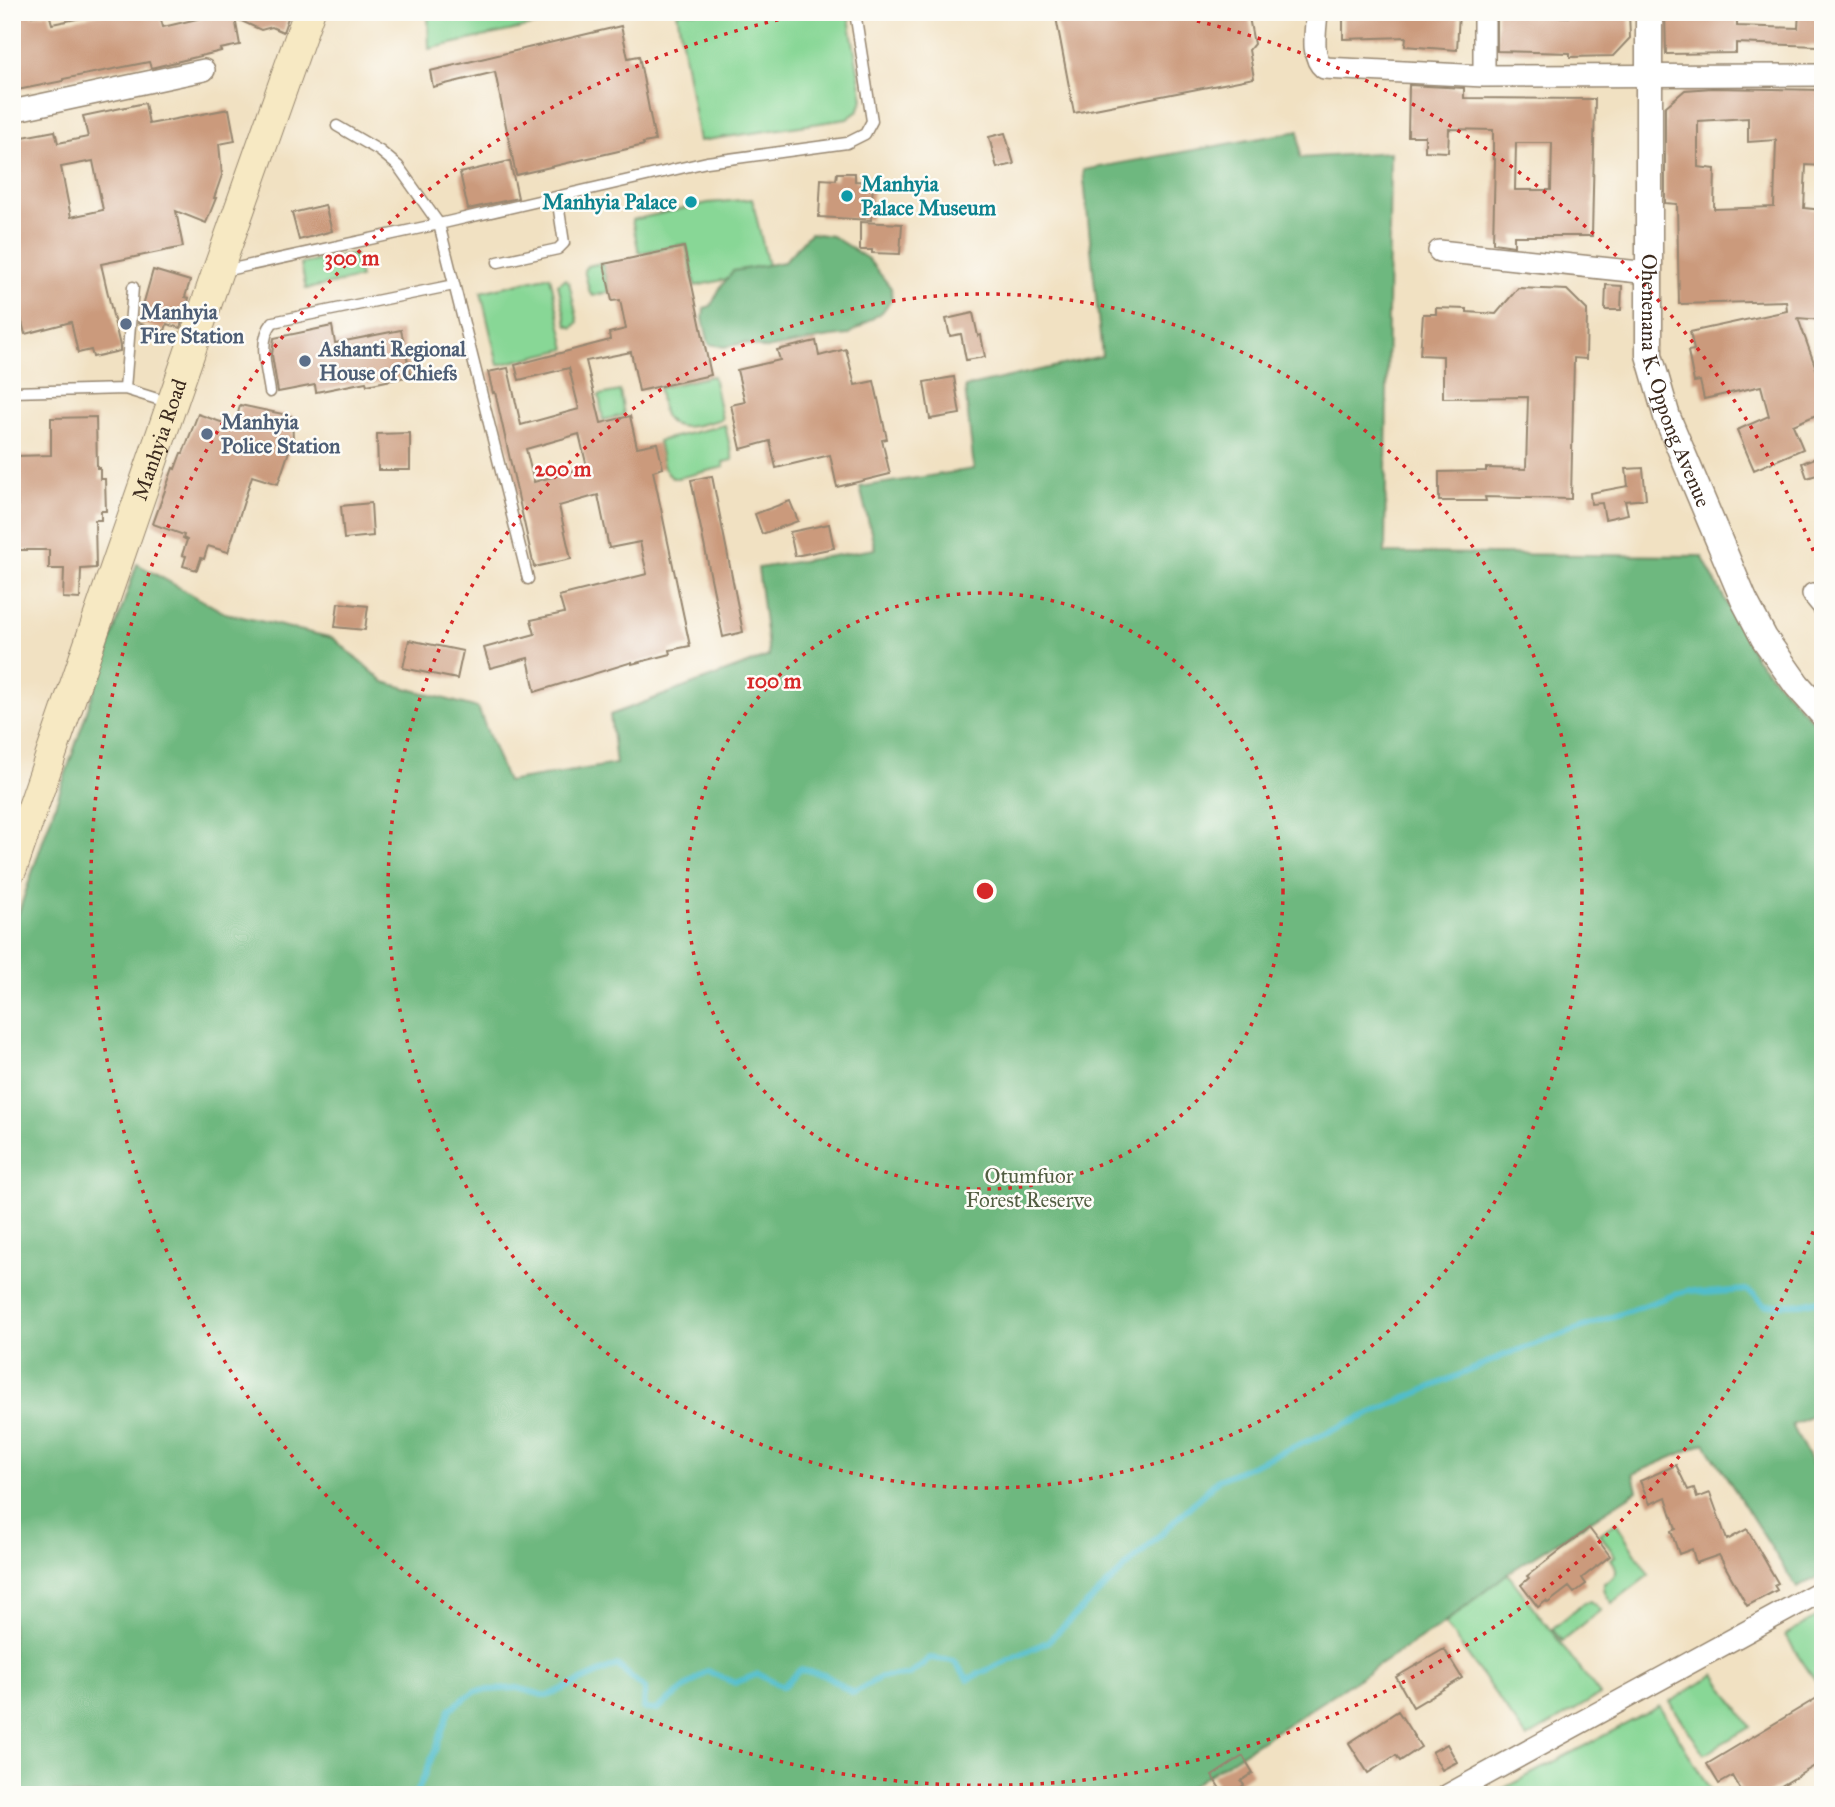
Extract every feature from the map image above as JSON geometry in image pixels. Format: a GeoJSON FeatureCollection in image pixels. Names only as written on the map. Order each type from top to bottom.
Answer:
{"type":"FeatureCollection","features":[{"type":"Feature","properties":{"kind":"main road","name":"Manhyia Road"},"geometry":{"type":"LineString","coordinates":[[14,859],[309,12]]}},
{"type":"Feature","properties":{"kind":"street"},"geometry":{"type":"LineString","coordinates":[[1317,12],[1316,54],[1318,63],[1324,68],[1484,76],[1823,75]]}},
{"type":"Feature","properties":{"kind":"street"},"geometry":{"type":"LineString","coordinates":[[1484,12],[1484,76]]}},
{"type":"Feature","properties":{"kind":"street","name":"Ohenenana K. Oppong Avenue"},"geometry":{"type":"LineString","coordinates":[[1648,12],[1649,355],[1667,417],[1744,600],[1764,638],[1797,685],[1823,714]]}},
{"type":"Feature","properties":{"kind":"street"},"geometry":{"type":"LineString","coordinates":[[12,110],[204,70]]}},
{"type":"Feature","properties":{"kind":"street"},"geometry":{"type":"LineString","coordinates":[[1439,251],[1649,273]]}},
{"type":"Feature","properties":{"kind":"street"},"geometry":{"type":"LineString","coordinates":[[1448,1795],[1823,1590]]}},
{"type":"Feature","properties":{"kind":"lane"},"geometry":{"type":"LineString","coordinates":[[217,273],[707,162],[848,144],[865,134],[872,121],[855,12]]}},
{"type":"Feature","properties":{"kind":"lane"},"geometry":{"type":"LineString","coordinates":[[337,126],[380,151],[398,166],[439,224],[528,579]]}},
{"type":"Feature","properties":{"kind":"lane"},"geometry":{"type":"LineString","coordinates":[[498,262],[558,249],[564,243],[557,197]]}},
{"type":"Feature","properties":{"kind":"lane"},"geometry":{"type":"LineString","coordinates":[[270,392],[264,344],[267,329],[273,322],[454,285]]}},
{"type":"Feature","properties":{"kind":"lane"},"geometry":{"type":"LineString","coordinates":[[125,389],[133,287]]}},
{"type":"Feature","properties":{"kind":"lane"},"geometry":{"type":"LineString","coordinates":[[12,392],[125,389],[172,404]]}},
{"type":"Feature","properties":{"kind":"green space"},"geometry":{"type":"Polygon","coordinates":[[[428,12],[594,12],[429,49],[428,12]]]}},
{"type":"Feature","properties":{"kind":"green space"},"geometry":{"type":"Polygon","coordinates":[[[677,12],[848,12],[863,99],[858,111],[847,119],[699,141],[677,12]]]}},
{"type":"Feature","properties":{"kind":"green space","name":"Otumfuor Forest Reserve"},"geometry":{"type":"Polygon","coordinates":[[[1299,131],[1300,158],[1390,152],[1385,553],[1702,556],[1756,659],[1823,732],[1823,1411],[1792,1425],[1823,1485],[1823,1575],[1797,1588],[1705,1443],[1633,1474],[1637,1491],[1508,1573],[1443,1624],[1177,1795],[12,1795],[12,932],[137,564],[225,613],[333,638],[384,682],[478,708],[507,782],[616,764],[610,715],[769,656],[758,568],[875,549],[860,487],[974,469],[965,387],[1102,356],[1083,170],[1299,131]]]}},
{"type":"Feature","properties":{"kind":"green space"},"geometry":{"type":"Polygon","coordinates":[[[752,199],[769,270],[695,286],[686,244],[639,253],[632,220],[708,203],[752,199]]]}},
{"type":"Feature","properties":{"kind":"green space"},"geometry":{"type":"Polygon","coordinates":[[[810,233],[832,236],[868,259],[891,288],[892,299],[882,312],[848,335],[766,349],[744,343],[724,347],[709,344],[703,319],[704,308],[711,306],[733,271],[784,262],[810,233]]]}},
{"type":"Feature","properties":{"kind":"green space"},"geometry":{"type":"Polygon","coordinates":[[[354,253],[360,278],[306,289],[301,264],[354,253]]]}},
{"type":"Feature","properties":{"kind":"green space"},"geometry":{"type":"Polygon","coordinates":[[[602,263],[609,292],[593,296],[584,270],[587,266],[602,263]]]}},
{"type":"Feature","properties":{"kind":"green space"},"geometry":{"type":"Polygon","coordinates":[[[550,276],[566,349],[498,365],[481,292],[550,276]]]}},
{"type":"Feature","properties":{"kind":"green space"},"geometry":{"type":"Polygon","coordinates":[[[565,279],[569,282],[578,322],[573,328],[567,325],[558,284],[565,279]]]}},
{"type":"Feature","properties":{"kind":"green space"},"geometry":{"type":"Polygon","coordinates":[[[713,376],[722,419],[683,427],[669,421],[663,412],[659,388],[713,376]]]}},
{"type":"Feature","properties":{"kind":"green space"},"geometry":{"type":"Polygon","coordinates":[[[620,391],[624,415],[603,420],[599,395],[620,391]]]}},
{"type":"Feature","properties":{"kind":"green space"},"geometry":{"type":"Polygon","coordinates":[[[725,425],[733,460],[723,462],[724,467],[678,478],[669,475],[664,468],[658,441],[725,425]]]}},
{"type":"Feature","properties":{"kind":"green space"},"geometry":{"type":"Polygon","coordinates":[[[1616,1522],[1649,1575],[1612,1603],[1604,1583],[1616,1573],[1611,1559],[1615,1556],[1600,1534],[1616,1522]]]}},
{"type":"Feature","properties":{"kind":"green space"},"geometry":{"type":"Polygon","coordinates":[[[1507,1573],[1600,1695],[1527,1738],[1445,1624],[1507,1573]]]}},
{"type":"Feature","properties":{"kind":"green space"},"geometry":{"type":"Polygon","coordinates":[[[1590,1601],[1601,1610],[1562,1641],[1552,1629],[1585,1602],[1590,1601]]]}},
{"type":"Feature","properties":{"kind":"green space"},"geometry":{"type":"Polygon","coordinates":[[[1823,1613],[1823,1693],[1785,1635],[1823,1613]]]}},
{"type":"Feature","properties":{"kind":"green space"},"geometry":{"type":"Polygon","coordinates":[[[1715,1674],[1750,1727],[1704,1754],[1670,1702],[1715,1674]]]}},
{"type":"Feature","properties":{"kind":"green space"},"geometry":{"type":"Polygon","coordinates":[[[1660,1706],[1712,1793],[1710,1795],[1491,1795],[1660,1706]]]}},
{"type":"Feature","properties":{"kind":"building"},"geometry":{"type":"Polygon","coordinates":[[[110,12],[159,12],[163,27],[222,12],[290,12],[283,32],[272,27],[261,30],[235,18],[240,45],[220,49],[221,51],[151,68],[149,62],[12,91],[12,17],[49,13],[52,24],[110,12]]]}},
{"type":"Feature","properties":{"kind":"building"},"geometry":{"type":"Polygon","coordinates":[[[1055,12],[1248,12],[1254,44],[1249,50],[1254,78],[1074,113],[1055,12]]]}},
{"type":"Feature","properties":{"kind":"building"},"geometry":{"type":"Polygon","coordinates":[[[1343,12],[1459,12],[1457,50],[1405,46],[1406,37],[1343,39],[1343,12]]]}},
{"type":"Feature","properties":{"kind":"building"},"geometry":{"type":"Polygon","coordinates":[[[1497,12],[1569,17],[1569,12],[1629,12],[1630,38],[1613,56],[1570,57],[1570,53],[1497,51],[1497,12]]]}},
{"type":"Feature","properties":{"kind":"building"},"geometry":{"type":"Polygon","coordinates":[[[1665,12],[1722,12],[1722,15],[1737,16],[1737,26],[1798,28],[1799,12],[1820,12],[1818,46],[1736,43],[1736,53],[1666,54],[1665,12]]]}},
{"type":"Feature","properties":{"kind":"building"},"geometry":{"type":"Polygon","coordinates":[[[621,26],[628,58],[639,56],[655,141],[643,143],[644,145],[516,175],[495,72],[433,87],[430,71],[621,26]]]}},
{"type":"Feature","properties":{"kind":"building"},"geometry":{"type":"Polygon","coordinates":[[[1409,85],[1464,88],[1464,98],[1595,99],[1592,236],[1514,236],[1514,246],[1493,243],[1493,130],[1449,129],[1448,152],[1425,151],[1425,136],[1408,136],[1409,85]],[[1516,143],[1515,190],[1551,190],[1552,143],[1516,143]]]}},
{"type":"Feature","properties":{"kind":"building"},"geometry":{"type":"Polygon","coordinates":[[[1685,90],[1823,90],[1823,166],[1806,165],[1804,208],[1823,210],[1823,320],[1798,318],[1823,388],[1823,412],[1793,425],[1803,449],[1754,470],[1737,430],[1769,416],[1761,386],[1704,399],[1700,381],[1694,382],[1688,351],[1694,350],[1690,332],[1787,311],[1786,301],[1679,304],[1677,204],[1665,203],[1665,107],[1685,90]],[[1748,118],[1698,121],[1698,167],[1715,169],[1714,209],[1774,207],[1776,140],[1748,142],[1748,118]]]}},
{"type":"Feature","properties":{"kind":"building"},"geometry":{"type":"Polygon","coordinates":[[[145,103],[149,124],[229,109],[235,141],[219,144],[222,175],[206,223],[176,211],[183,247],[101,264],[120,351],[93,357],[91,350],[78,353],[71,322],[25,334],[12,283],[12,139],[55,131],[58,143],[88,137],[83,116],[145,103]],[[93,161],[61,167],[71,217],[103,210],[93,161]]]}},
{"type":"Feature","properties":{"kind":"building"},"geometry":{"type":"Polygon","coordinates":[[[1005,133],[1014,164],[997,168],[989,137],[1005,133]]]}},
{"type":"Feature","properties":{"kind":"building"},"geometry":{"type":"Polygon","coordinates":[[[510,161],[518,198],[468,209],[460,173],[510,161]]]}},
{"type":"Feature","properties":{"kind":"building"},"geometry":{"type":"Polygon","coordinates":[[[837,173],[855,173],[855,181],[873,182],[871,220],[819,217],[821,179],[836,180],[837,173]]]}},
{"type":"Feature","properties":{"kind":"building"},"geometry":{"type":"Polygon","coordinates":[[[325,205],[332,231],[299,240],[292,213],[325,205]]]}},
{"type":"Feature","properties":{"kind":"building"},"geometry":{"type":"Polygon","coordinates":[[[860,222],[902,224],[900,254],[860,250],[860,222]]]}},
{"type":"Feature","properties":{"kind":"building"},"geometry":{"type":"Polygon","coordinates":[[[684,247],[711,375],[639,391],[631,352],[586,361],[601,423],[630,416],[637,447],[657,443],[663,468],[653,471],[690,646],[670,650],[671,654],[632,662],[535,692],[528,658],[490,668],[484,648],[535,634],[531,620],[564,613],[559,596],[647,574],[640,542],[609,548],[598,495],[559,506],[571,559],[534,567],[495,392],[493,393],[488,372],[508,368],[521,425],[579,409],[569,368],[519,380],[515,365],[610,340],[609,333],[626,329],[620,300],[612,301],[604,264],[684,247]],[[579,434],[526,449],[534,482],[587,467],[579,434]]]}},
{"type":"Feature","properties":{"kind":"building"},"geometry":{"type":"Polygon","coordinates":[[[153,270],[190,281],[185,297],[189,298],[180,328],[167,324],[165,331],[138,323],[153,270]]]}},
{"type":"Feature","properties":{"kind":"building"},"geometry":{"type":"Polygon","coordinates":[[[1606,285],[1622,286],[1621,310],[1605,310],[1606,285]]]}},
{"type":"Feature","properties":{"kind":"building"},"geometry":{"type":"Polygon","coordinates":[[[1518,288],[1567,290],[1587,310],[1586,359],[1574,358],[1571,499],[1485,497],[1486,501],[1439,501],[1439,472],[1486,471],[1486,468],[1526,469],[1528,397],[1443,398],[1443,356],[1420,355],[1423,314],[1436,314],[1436,308],[1496,314],[1518,288]]]}},
{"type":"Feature","properties":{"kind":"building"},"geometry":{"type":"Polygon","coordinates":[[[973,313],[985,357],[966,360],[961,334],[950,336],[946,319],[973,313]]]}},
{"type":"Feature","properties":{"kind":"building"},"geometry":{"type":"Polygon","coordinates":[[[332,326],[335,343],[401,330],[411,376],[316,392],[315,385],[278,392],[272,355],[274,338],[332,326]]]}},
{"type":"Feature","properties":{"kind":"building"},"geometry":{"type":"Polygon","coordinates":[[[816,341],[819,356],[846,349],[855,385],[874,381],[887,439],[882,440],[890,474],[837,487],[830,455],[776,468],[770,441],[741,449],[731,405],[745,402],[737,370],[780,360],[777,350],[816,341]]]}},
{"type":"Feature","properties":{"kind":"building"},"geometry":{"type":"Polygon","coordinates":[[[954,377],[960,414],[930,419],[924,382],[954,377]]]}},
{"type":"Feature","properties":{"kind":"building"},"geometry":{"type":"Polygon","coordinates":[[[240,405],[292,416],[293,439],[278,484],[252,476],[228,552],[208,546],[197,570],[183,566],[186,556],[182,555],[187,540],[183,538],[184,535],[153,524],[173,468],[175,469],[183,453],[198,414],[235,427],[240,405]]]}},
{"type":"Feature","properties":{"kind":"building"},"geometry":{"type":"Polygon","coordinates":[[[96,417],[97,468],[100,468],[100,479],[105,479],[106,511],[101,511],[101,520],[95,520],[96,568],[81,569],[80,599],[63,598],[64,569],[49,569],[49,550],[12,550],[13,531],[18,531],[16,456],[51,455],[51,418],[96,417]]]}},
{"type":"Feature","properties":{"kind":"building"},"geometry":{"type":"Polygon","coordinates":[[[410,433],[410,470],[378,470],[377,434],[410,433]]]}},
{"type":"Feature","properties":{"kind":"building"},"geometry":{"type":"Polygon","coordinates":[[[1823,455],[1823,473],[1807,478],[1802,463],[1823,455]]]}},
{"type":"Feature","properties":{"kind":"building"},"geometry":{"type":"Polygon","coordinates":[[[1643,468],[1646,499],[1625,501],[1628,514],[1605,519],[1602,503],[1591,504],[1590,493],[1628,486],[1626,469],[1643,468]]]}},
{"type":"Feature","properties":{"kind":"building"},"geometry":{"type":"Polygon","coordinates":[[[712,476],[743,632],[723,637],[691,480],[712,476]]]}},
{"type":"Feature","properties":{"kind":"building"},"geometry":{"type":"Polygon","coordinates":[[[790,501],[798,521],[762,534],[755,514],[790,501]]]}},
{"type":"Feature","properties":{"kind":"building"},"geometry":{"type":"Polygon","coordinates":[[[371,503],[373,536],[344,539],[341,506],[371,503]]]}},
{"type":"Feature","properties":{"kind":"building"},"geometry":{"type":"Polygon","coordinates":[[[829,524],[834,548],[795,556],[790,532],[829,524]]]}},
{"type":"Feature","properties":{"kind":"building"},"geometry":{"type":"Polygon","coordinates":[[[338,603],[368,606],[365,630],[335,627],[338,603]]]}},
{"type":"Feature","properties":{"kind":"building"},"geometry":{"type":"Polygon","coordinates":[[[409,640],[463,651],[457,679],[403,668],[409,640]]]}},
{"type":"Feature","properties":{"kind":"building"},"geometry":{"type":"Polygon","coordinates":[[[1676,1465],[1688,1490],[1694,1488],[1697,1498],[1710,1493],[1727,1540],[1747,1529],[1778,1583],[1774,1585],[1777,1590],[1747,1606],[1719,1555],[1696,1563],[1692,1549],[1679,1554],[1671,1531],[1676,1529],[1666,1497],[1650,1504],[1640,1481],[1676,1465]]]}},
{"type":"Feature","properties":{"kind":"building"},"geometry":{"type":"Polygon","coordinates":[[[1589,1528],[1610,1556],[1582,1578],[1586,1584],[1574,1593],[1569,1587],[1538,1607],[1521,1585],[1529,1578],[1527,1576],[1589,1528]]]}},
{"type":"Feature","properties":{"kind":"building"},"geometry":{"type":"Polygon","coordinates":[[[1444,1649],[1462,1678],[1413,1707],[1396,1677],[1444,1649]]]}},
{"type":"Feature","properties":{"kind":"building"},"geometry":{"type":"Polygon","coordinates":[[[1817,1698],[1823,1708],[1823,1761],[1766,1795],[1744,1795],[1733,1776],[1719,1784],[1707,1764],[1817,1698]]]}},
{"type":"Feature","properties":{"kind":"building"},"geometry":{"type":"Polygon","coordinates":[[[1398,1711],[1421,1747],[1400,1761],[1396,1755],[1368,1773],[1349,1743],[1398,1711]]]}},
{"type":"Feature","properties":{"kind":"building"},"geometry":{"type":"Polygon","coordinates":[[[1447,1744],[1457,1762],[1442,1770],[1432,1752],[1447,1744]]]}},
{"type":"Feature","properties":{"kind":"building"},"geometry":{"type":"Polygon","coordinates":[[[1243,1756],[1253,1773],[1241,1781],[1244,1785],[1229,1795],[1224,1795],[1212,1776],[1243,1756]]]}},
{"type":"Feature","properties":{"kind":"waterway"},"geometry":{"type":"LineString","coordinates":[[416,1795],[450,1709],[475,1691],[517,1688],[547,1696],[617,1665],[645,1689],[644,1709],[656,1710],[707,1671],[735,1683],[758,1674],[782,1687],[800,1670],[825,1675],[853,1693],[881,1677],[909,1675],[930,1658],[954,1661],[968,1679],[1047,1642],[1218,1480],[1507,1354],[1688,1290],[1705,1293],[1746,1290],[1765,1305],[1802,1304],[1823,1299]]}},
{"type":"Feature","properties":{"kind":"place","name":"Manhyia Palace Museum"},"geometry":{"type":"Point","coordinates":[847,196]}},
{"type":"Feature","properties":{"kind":"place","name":"Manhyia Palace"},"geometry":{"type":"Point","coordinates":[691,202]}},
{"type":"Feature","properties":{"kind":"place","name":"Manhyia Fire Station"},"geometry":{"type":"Point","coordinates":[126,324]}},
{"type":"Feature","properties":{"kind":"place","name":"Ashanti Regional House of Chiefs"},"geometry":{"type":"Point","coordinates":[305,361]}},
{"type":"Feature","properties":{"kind":"place","name":"Manhyia Police Station"},"geometry":{"type":"Point","coordinates":[207,434]}}]}
